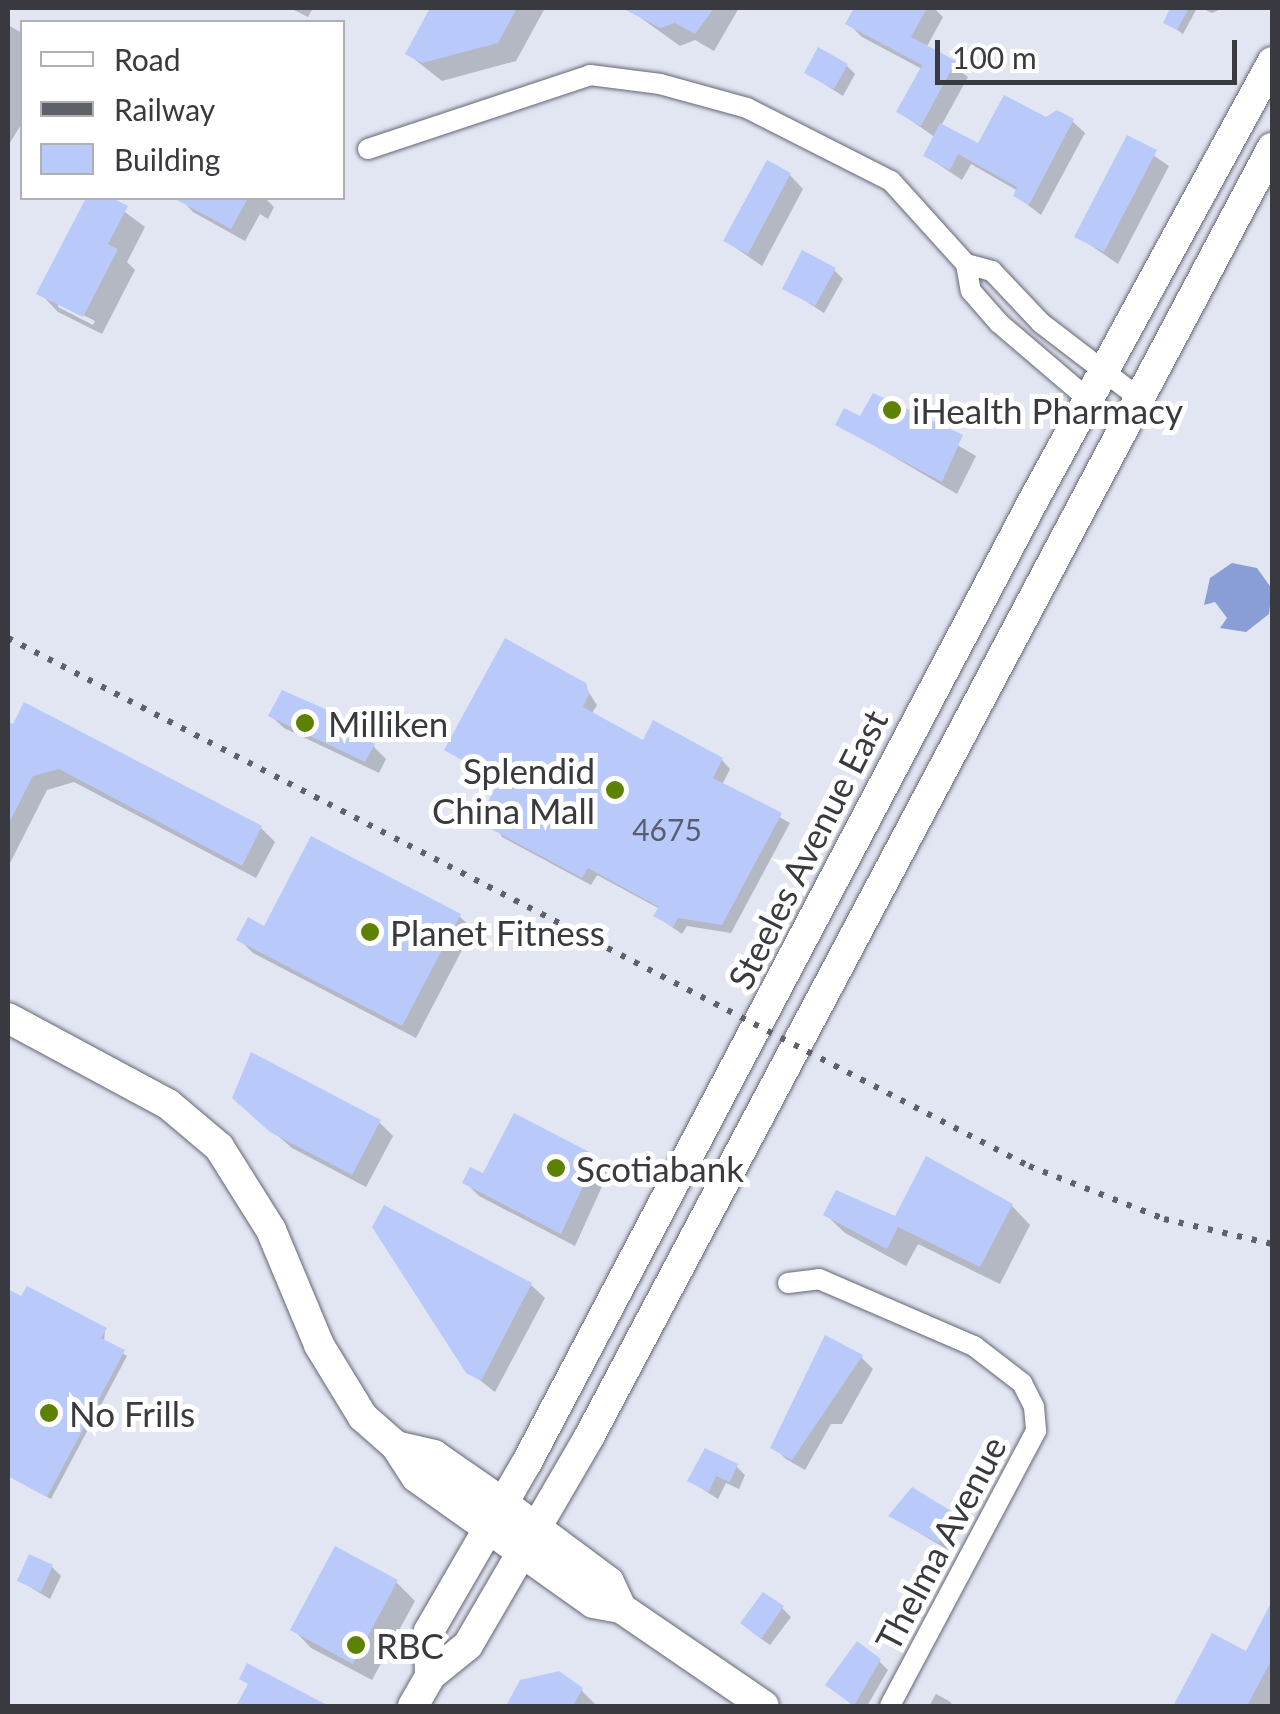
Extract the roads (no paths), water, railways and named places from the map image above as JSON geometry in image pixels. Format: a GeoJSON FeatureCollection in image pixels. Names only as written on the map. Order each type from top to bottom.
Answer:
{"type":"FeatureCollection","features":[{"type":"Feature","properties":{"kind":"main road","name":"Steeles Avenue East"},"geometry":{"type":"LineString","coordinates":[[430,1676],[430,1631],[496,1516],[1104,370],[1272,62]]}},
{"type":"Feature","properties":{"kind":"main road","name":"Steeles Avenue East"},"geometry":{"type":"LineString","coordinates":[[413,1706],[430,1676],[468,1646],[529,1541],[1272,148]]}},
{"type":"Feature","properties":{"kind":"main road"},"geometry":{"type":"LineString","coordinates":[[8,1018],[168,1104],[218,1147],[271,1230],[319,1345],[364,1417],[396,1446],[434,1455],[593,1603],[622,1608],[764,1706]]}},
{"type":"Feature","properties":{"kind":"street"},"geometry":{"type":"LineString","coordinates":[[368,149],[590,75],[660,84],[747,108],[891,181],[966,264],[971,291],[999,323],[1123,428]]}},
{"type":"Feature","properties":{"kind":"street"},"geometry":{"type":"LineString","coordinates":[[966,264],[992,271],[1041,323],[1139,398]]}},
{"type":"Feature","properties":{"kind":"street","name":"Thelma Avenue"},"geometry":{"type":"LineString","coordinates":[[788,1283],[819,1279],[974,1346],[1022,1383],[1034,1407],[1036,1431],[890,1706]]}},
{"type":"Feature","properties":{"kind":"water"},"geometry":{"type":"Polygon","coordinates":[[[1232,563],[1257,568],[1272,589],[1269,614],[1246,632],[1220,628],[1227,618],[1215,602],[1204,605],[1210,578],[1232,563]]]}},
{"type":"Feature","properties":{"kind":"railway"},"geometry":{"type":"LineString","coordinates":[[8,638],[1029,1166],[1164,1219],[1272,1244]]}},
{"type":"Feature","properties":{"kind":"place","name":"iHealth Pharmacy"},"geometry":{"type":"Point","coordinates":[892,410]}},
{"type":"Feature","properties":{"kind":"place","name":"Milliken"},"geometry":{"type":"Point","coordinates":[305,723]}},
{"type":"Feature","properties":{"kind":"place","name":"Splendid China Mall"},"geometry":{"type":"Point","coordinates":[615,790]}},
{"type":"Feature","properties":{"kind":"place","name":"Planet Fitness"},"geometry":{"type":"Point","coordinates":[370,932]}},
{"type":"Feature","properties":{"kind":"place","name":"Scotiabank"},"geometry":{"type":"Point","coordinates":[556,1168]}},
{"type":"Feature","properties":{"kind":"place","name":"No Frills"},"geometry":{"type":"Point","coordinates":[49,1413]}},
{"type":"Feature","properties":{"kind":"place","name":"RBC"},"geometry":{"type":"Point","coordinates":[356,1645]}}]}
